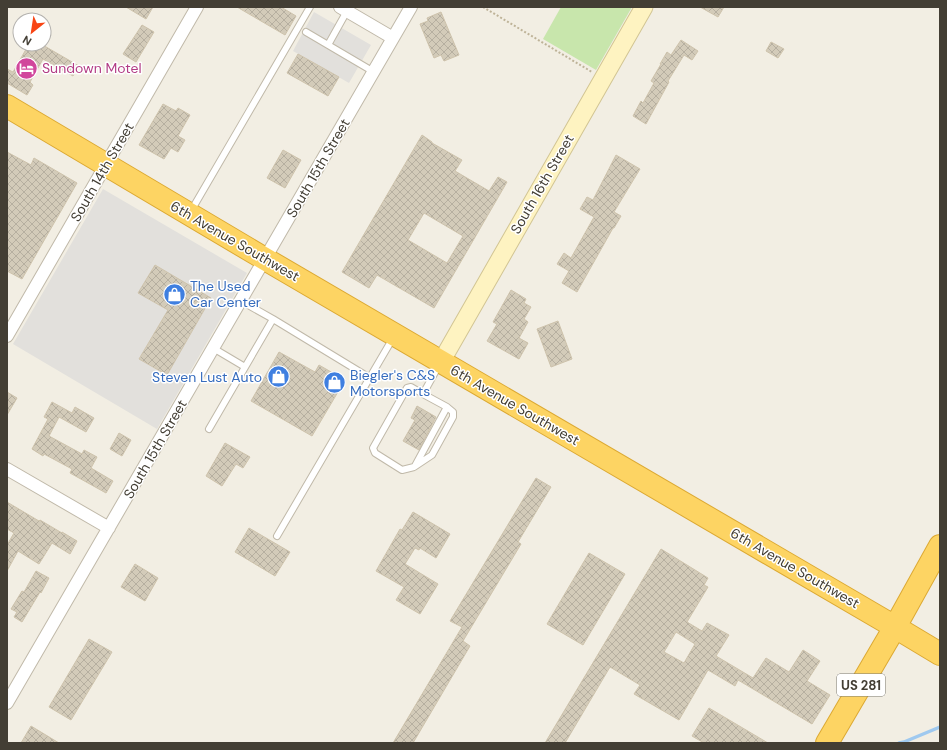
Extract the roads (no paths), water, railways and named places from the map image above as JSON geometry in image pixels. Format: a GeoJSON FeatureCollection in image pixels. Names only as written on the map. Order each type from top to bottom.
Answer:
{"type":"FeatureCollection","features":[{"type":"Feature","properties":{"kind":"highway","name":"6th Avenue Southwest"},"geometry":{"type":"LineString","coordinates":[[7,106],[265,259],[940,654]]}},
{"type":"Feature","properties":{"kind":"highway","name":"US 281"},"geometry":{"type":"LineString","coordinates":[[827,743],[895,627],[940,546]]}},
{"type":"Feature","properties":{"kind":"street","name":"South 14th Street"},"geometry":{"type":"LineString","coordinates":[[7,336],[197,7]]}},
{"type":"Feature","properties":{"kind":"street","name":"South 15th Street"},"geometry":{"type":"LineString","coordinates":[[7,703],[11,687],[109,528],[411,7]]}},
{"type":"Feature","properties":{"kind":"street","name":"South 16th Street"},"geometry":{"type":"LineString","coordinates":[[441,362],[644,7]]}},
{"type":"Feature","properties":{"kind":"street"},"geometry":{"type":"LineString","coordinates":[[344,9],[393,38]]}},
{"type":"Feature","properties":{"kind":"street"},"geometry":{"type":"LineString","coordinates":[[7,468],[109,528]]}},
{"type":"Feature","properties":{"kind":"lane"},"geometry":{"type":"LineString","coordinates":[[189,214],[310,7]]}},
{"type":"Feature","properties":{"kind":"lane"},"geometry":{"type":"LineString","coordinates":[[328,45],[344,9]]}},
{"type":"Feature","properties":{"kind":"lane"},"geometry":{"type":"LineString","coordinates":[[306,32],[374,72]]}},
{"type":"Feature","properties":{"kind":"lane"},"geometry":{"type":"LineString","coordinates":[[241,301],[370,378]]}},
{"type":"Feature","properties":{"kind":"lane"},"geometry":{"type":"LineString","coordinates":[[209,429],[273,319]]}},
{"type":"Feature","properties":{"kind":"lane"},"geometry":{"type":"LineString","coordinates":[[277,536],[395,335]]}},
{"type":"Feature","properties":{"kind":"lane"},"geometry":{"type":"LineString","coordinates":[[213,348],[245,367]]}},
{"type":"Feature","properties":{"kind":"lane"},"geometry":{"type":"LineString","coordinates":[[423,394],[441,362]]}},
{"type":"Feature","properties":{"kind":"lane"},"geometry":{"type":"LineString","coordinates":[[411,387],[447,407],[453,412],[452,417],[432,455],[414,467],[402,470],[375,453],[373,448],[407,388],[411,387]]}},
{"type":"Feature","properties":{"kind":"lane"},"geometry":{"type":"LineString","coordinates":[[414,467],[447,407]]}},
{"type":"Feature","properties":{"kind":"waterway"},"geometry":{"type":"LineString","coordinates":[[899,743],[940,727]]}},
{"type":"Feature","properties":{"kind":"place","name":"Sundown Motel"},"geometry":{"type":"Point","coordinates":[27,68]}},
{"type":"Feature","properties":{"kind":"place","name":"The Used Car Center"},"geometry":{"type":"Point","coordinates":[174,294]}},
{"type":"Feature","properties":{"kind":"place","name":"Steven Lust Auto"},"geometry":{"type":"Point","coordinates":[278,377]}},
{"type":"Feature","properties":{"kind":"place","name":"Biegler's C&S Motorsports"},"geometry":{"type":"Point","coordinates":[335,383]}}]}
